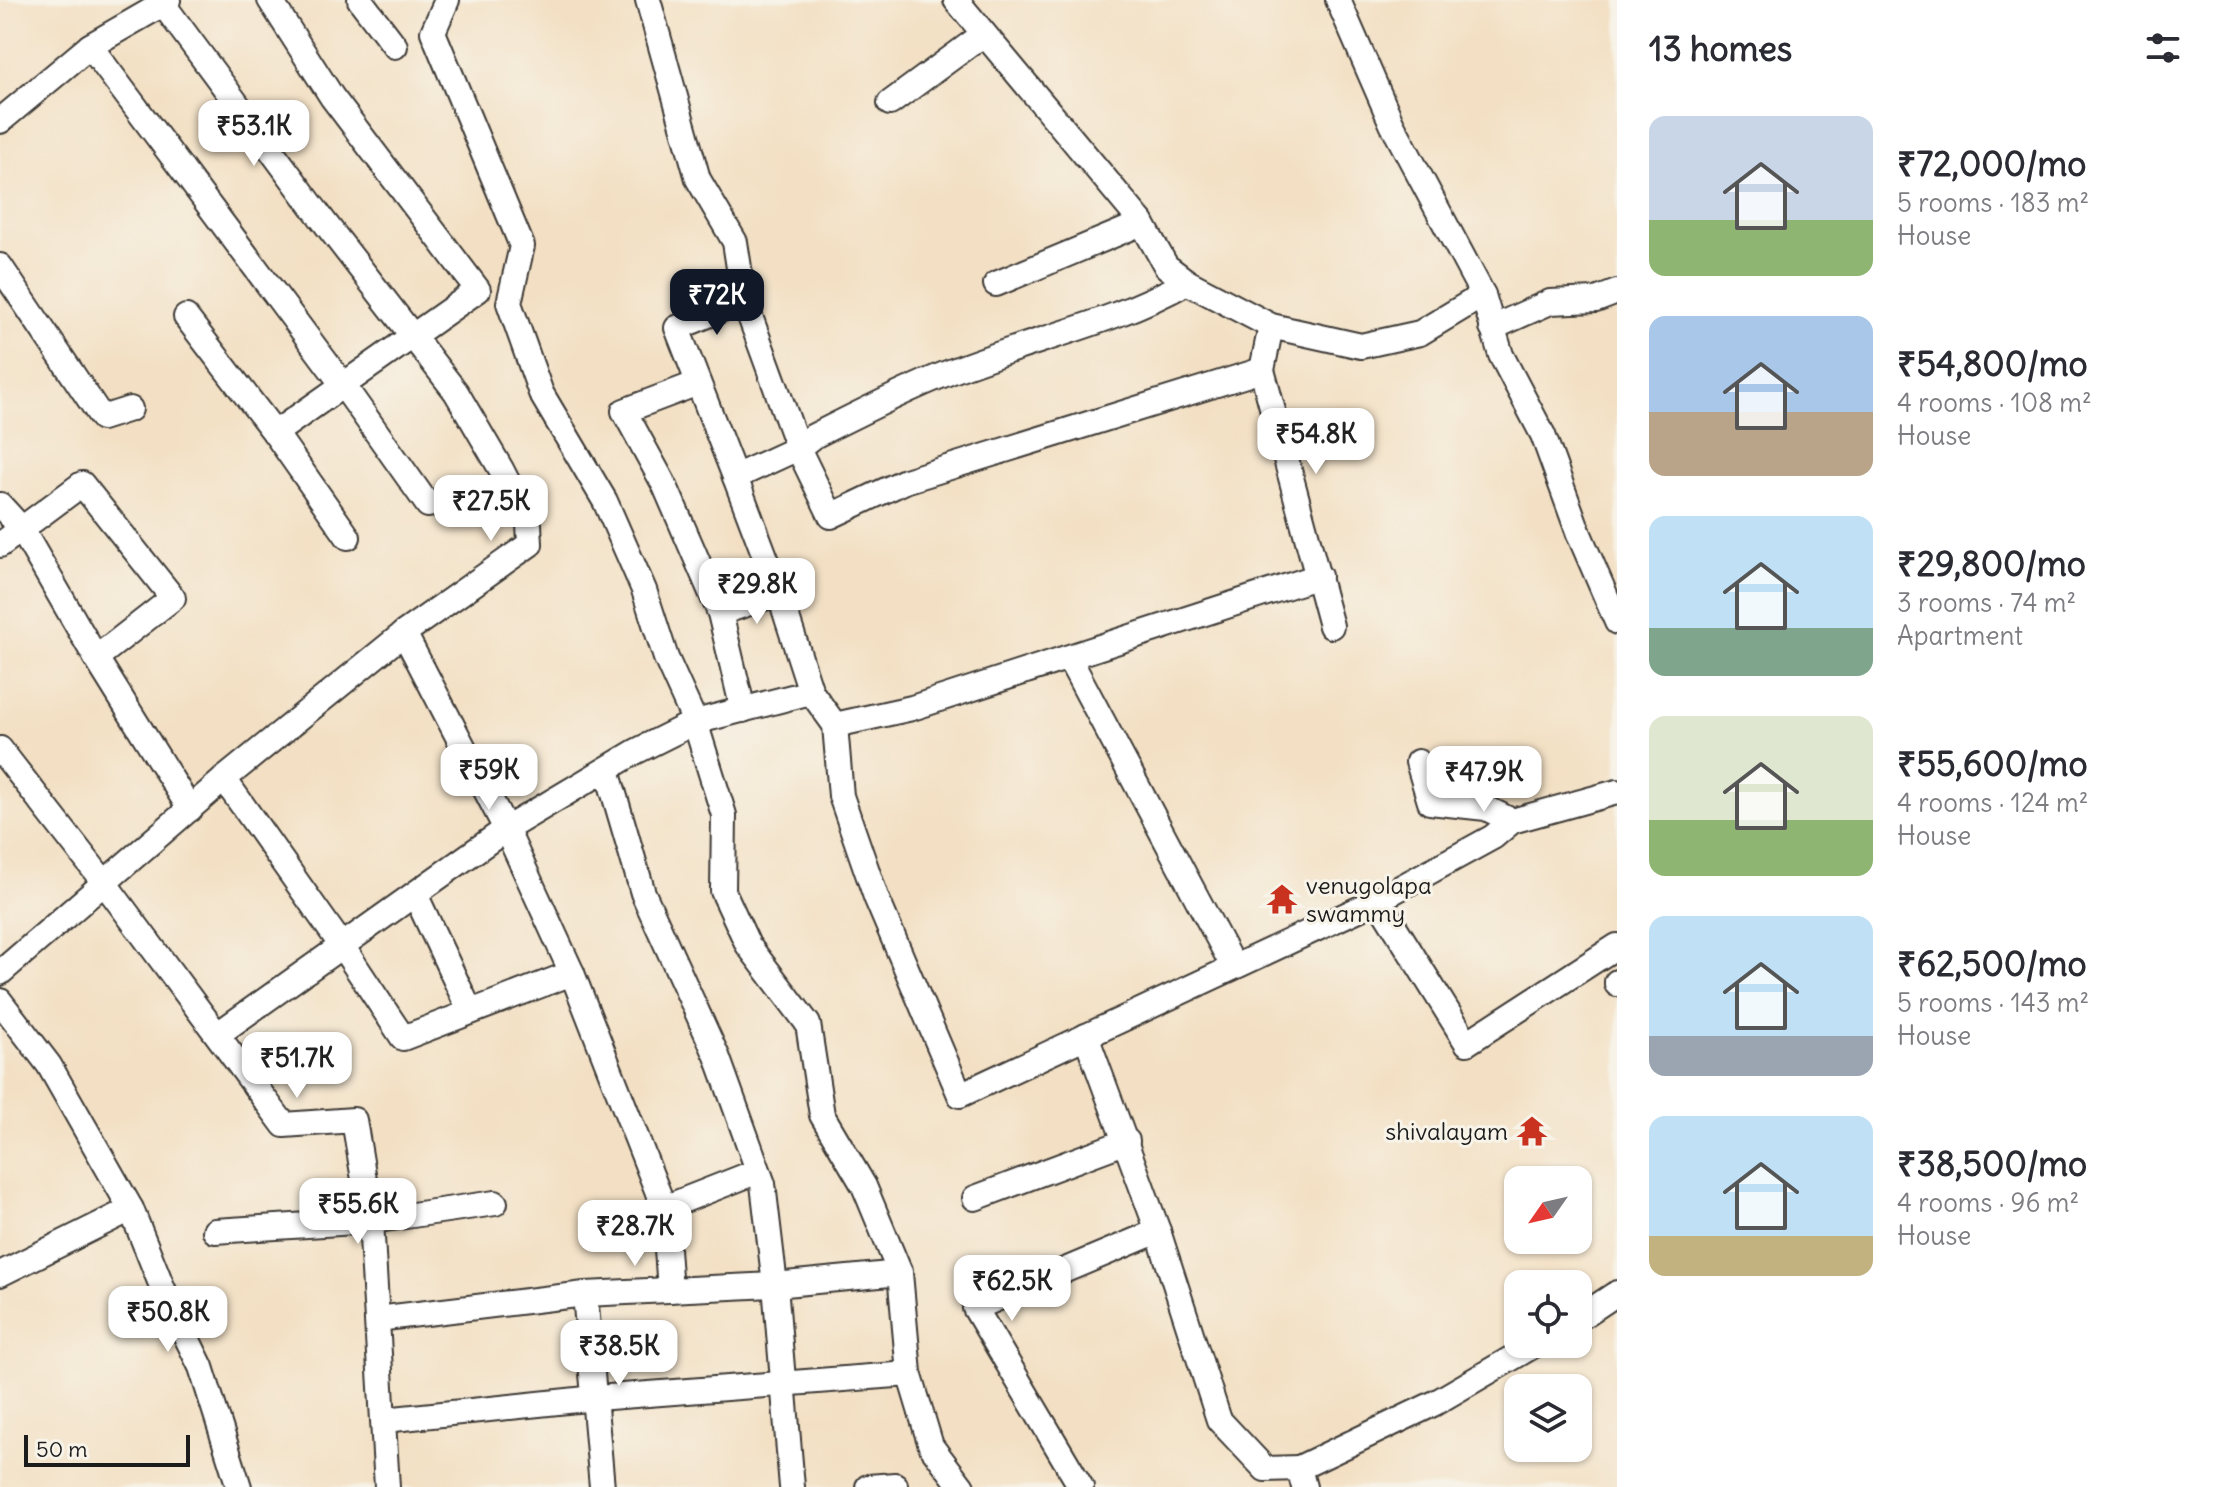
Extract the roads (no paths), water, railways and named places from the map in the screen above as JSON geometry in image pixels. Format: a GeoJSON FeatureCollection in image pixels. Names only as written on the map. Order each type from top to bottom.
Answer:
{"type":"FeatureCollection","features":[{"type":"Feature","properties":{"kind":"street"},"geometry":{"type":"LineString","coordinates":[[270,0],[332,97],[478,290],[275,433]]}},
{"type":"Feature","properties":{"kind":"street"},"geometry":{"type":"LineString","coordinates":[[360,0],[395,46]]}},
{"type":"Feature","properties":{"kind":"street"},"geometry":{"type":"LineString","coordinates":[[447,0],[433,32],[522,246],[509,303],[541,393],[617,527],[644,590],[666,658],[695,722],[724,815],[723,891],[748,945],[808,1024],[822,1115],[864,1186],[900,1273],[909,1374],[931,1446],[962,1487]]}},
{"type":"Feature","properties":{"kind":"street"},"geometry":{"type":"LineString","coordinates":[[648,0],[698,179],[735,242],[744,300],[798,448],[831,516],[905,481],[1262,370]]}},
{"type":"Feature","properties":{"kind":"street"},"geometry":{"type":"LineString","coordinates":[[956,0],[1142,223],[1166,266],[1187,282],[1271,326],[1361,346],[1420,333],[1483,295]]}},
{"type":"Feature","properties":{"kind":"street"},"geometry":{"type":"LineString","coordinates":[[1338,0],[1392,124],[1483,295],[1501,355],[1543,435],[1579,534],[1617,622]]}},
{"type":"Feature","properties":{"kind":"street"},"geometry":{"type":"LineString","coordinates":[[0,121],[90,46],[164,1],[322,219],[456,392],[529,524],[530,544],[404,633],[224,779],[0,973]]}},
{"type":"Feature","properties":{"kind":"street"},"geometry":{"type":"LineString","coordinates":[[890,103],[984,34]]}},
{"type":"Feature","properties":{"kind":"street"},"geometry":{"type":"LineString","coordinates":[[90,46],[343,385],[428,505]]}},
{"type":"Feature","properties":{"kind":"street"},"geometry":{"type":"LineString","coordinates":[[996,284],[1142,223]]}},
{"type":"Feature","properties":{"kind":"street"},"geometry":{"type":"LineString","coordinates":[[0,266],[102,418],[130,409]]}},
{"type":"Feature","properties":{"kind":"street"},"geometry":{"type":"LineString","coordinates":[[735,477],[946,373],[1098,322],[1160,297],[1187,282]]}},
{"type":"Feature","properties":{"kind":"street"},"geometry":{"type":"LineString","coordinates":[[1492,328],[1550,302],[1596,300],[1617,292]]}},
{"type":"Feature","properties":{"kind":"street"},"geometry":{"type":"LineString","coordinates":[[744,300],[677,328],[779,593],[811,692],[835,725],[841,796],[876,897],[960,1095],[1378,900],[1493,837],[1512,821],[1617,792]]}},
{"type":"Feature","properties":{"kind":"street"},"geometry":{"type":"LineString","coordinates":[[186,317],[275,433],[348,537]]}},
{"type":"Feature","properties":{"kind":"street"},"geometry":{"type":"LineString","coordinates":[[1271,326],[1262,370],[1331,626]]}},
{"type":"Feature","properties":{"kind":"street"},"geometry":{"type":"LineString","coordinates":[[698,383],[624,411],[665,486],[720,613],[743,710]]}},
{"type":"Feature","properties":{"kind":"street"},"geometry":{"type":"LineString","coordinates":[[0,545],[82,484],[173,598],[96,658]]}},
{"type":"Feature","properties":{"kind":"street"},"geometry":{"type":"LineString","coordinates":[[0,505],[21,528],[96,658],[190,809]]}},
{"type":"Feature","properties":{"kind":"street"},"geometry":{"type":"LineString","coordinates":[[835,725],[912,708],[1319,576]]}},
{"type":"Feature","properties":{"kind":"street"},"geometry":{"type":"LineString","coordinates":[[720,613],[779,593]]}},
{"type":"Feature","properties":{"kind":"street"},"geometry":{"type":"LineString","coordinates":[[404,633],[506,829],[572,973],[664,1208],[670,1290]]}},
{"type":"Feature","properties":{"kind":"street"},"geometry":{"type":"LineString","coordinates":[[1069,658],[1233,966]]}},
{"type":"Feature","properties":{"kind":"street"},"geometry":{"type":"LineString","coordinates":[[218,1034],[506,829],[635,752],[695,722],[811,692]]}},
{"type":"Feature","properties":{"kind":"street"},"geometry":{"type":"LineString","coordinates":[[3,759],[103,881],[284,1125],[354,1120],[371,1221],[387,1487]]}},
{"type":"Feature","properties":{"kind":"street"},"geometry":{"type":"LineString","coordinates":[[1418,762],[1430,802],[1486,808],[1512,821]]}},
{"type":"Feature","properties":{"kind":"street"},"geometry":{"type":"LineString","coordinates":[[607,770],[643,893],[717,1056],[763,1184],[792,1487]]}},
{"type":"Feature","properties":{"kind":"street"},"geometry":{"type":"LineString","coordinates":[[224,779],[403,1038],[572,973]]}},
{"type":"Feature","properties":{"kind":"street"},"geometry":{"type":"LineString","coordinates":[[415,894],[470,1011]]}},
{"type":"Feature","properties":{"kind":"street"},"geometry":{"type":"LineString","coordinates":[[1378,900],[1467,1043],[1617,946]]}},
{"type":"Feature","properties":{"kind":"street"},"geometry":{"type":"LineString","coordinates":[[0,1001],[49,1065],[131,1209],[163,1289],[201,1367],[239,1487]]}},
{"type":"Feature","properties":{"kind":"street"},"geometry":{"type":"LineString","coordinates":[[1086,1036],[1127,1141],[1219,1420],[1243,1442],[1265,1469],[1302,1477],[1512,1358]]}},
{"type":"Feature","properties":{"kind":"street"},"geometry":{"type":"LineString","coordinates":[[975,1198],[1127,1141]]}},
{"type":"Feature","properties":{"kind":"street"},"geometry":{"type":"LineString","coordinates":[[664,1208],[758,1171]]}},
{"type":"Feature","properties":{"kind":"street"},"geometry":{"type":"LineString","coordinates":[[215,1231],[371,1221],[495,1203]]}},
{"type":"Feature","properties":{"kind":"street"},"geometry":{"type":"LineString","coordinates":[[0,1274],[131,1209]]}},
{"type":"Feature","properties":{"kind":"street"},"geometry":{"type":"LineString","coordinates":[[1081,1487],[975,1308],[1158,1231]]}},
{"type":"Feature","properties":{"kind":"street"},"geometry":{"type":"LineString","coordinates":[[377,1319],[585,1294],[775,1285],[900,1273]]}},
{"type":"Feature","properties":{"kind":"street"},"geometry":{"type":"LineString","coordinates":[[1592,1310],[1617,1293]]}},
{"type":"Feature","properties":{"kind":"street"},"geometry":{"type":"LineString","coordinates":[[585,1294],[602,1487]]}},
{"type":"Feature","properties":{"kind":"street"},"geometry":{"type":"LineString","coordinates":[[384,1420],[596,1398],[909,1374]]}},
{"type":"Feature","properties":{"kind":"street"},"geometry":{"type":"LineString","coordinates":[[868,1487],[895,1485]]}},
{"type":"Feature","properties":{"kind":"place","name":"venugolapa swammy"},"geometry":{"type":"Point","coordinates":[1282,899]}},
{"type":"Feature","properties":{"kind":"place","name":"shivalayam"},"geometry":{"type":"Point","coordinates":[1532,1131]}}]}
